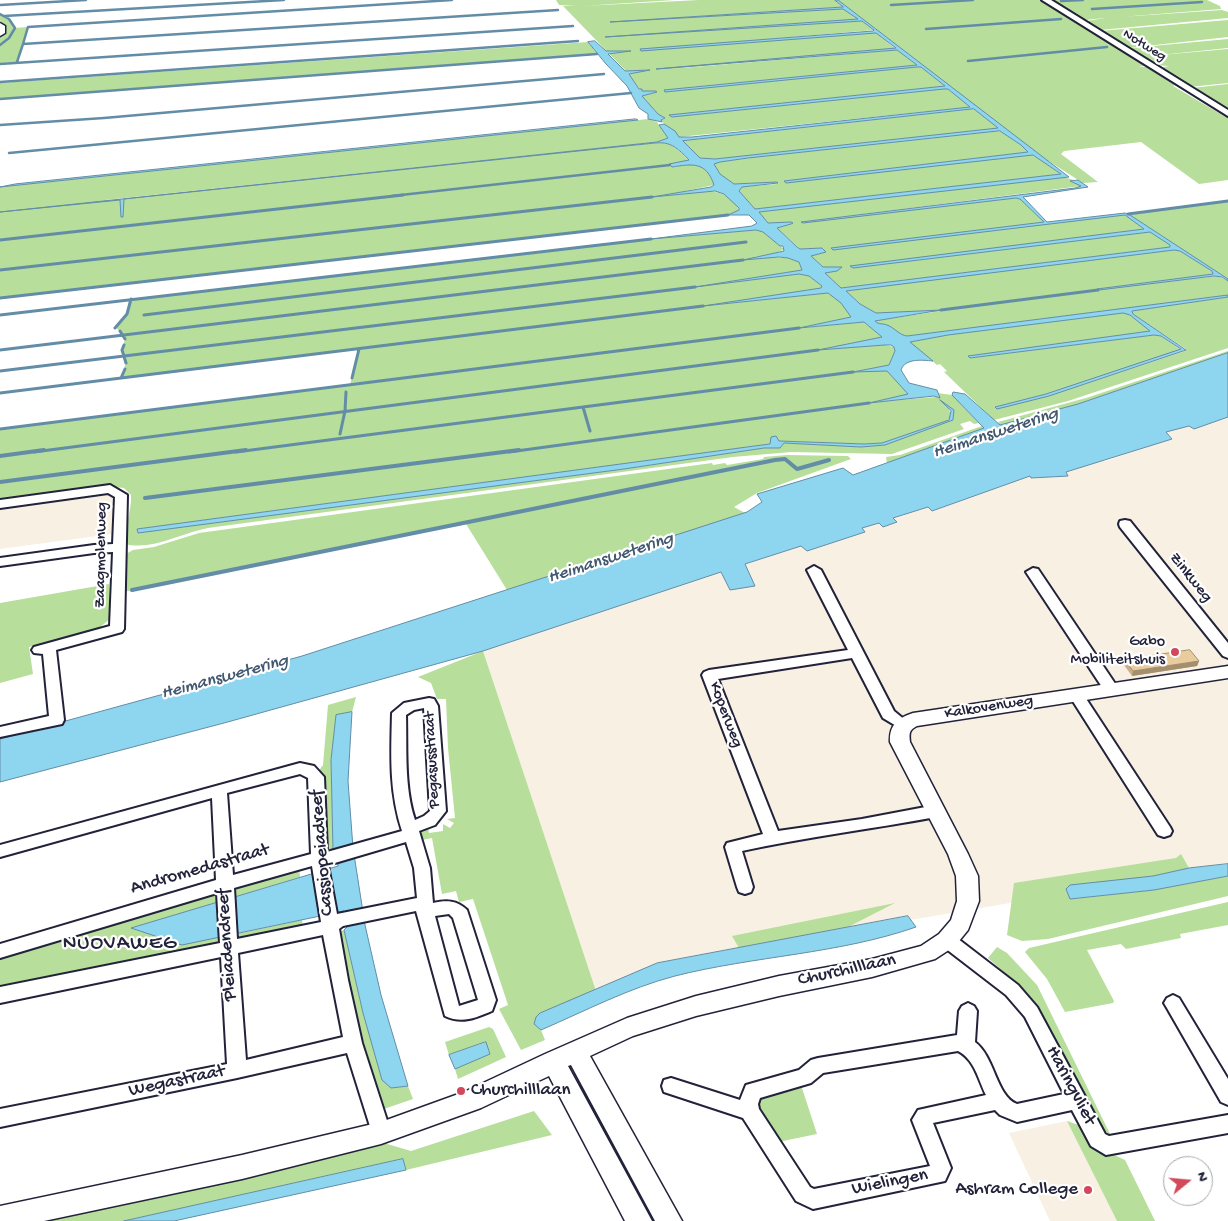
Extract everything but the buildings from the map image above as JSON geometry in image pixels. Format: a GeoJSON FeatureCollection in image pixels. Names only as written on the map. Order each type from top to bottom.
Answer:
{"type":"FeatureCollection","features":[{"type":"Feature","properties":{"kind":"street","name":"Notweg"},"geometry":{"type":"LineString","coordinates":[[1046,0],[1228,114]]}},
{"type":"Feature","properties":{"kind":"street"},"geometry":{"type":"LineString","coordinates":[[0,26],[0,32]]}},
{"type":"Feature","properties":{"kind":"street","name":"Zaagmolenweg"},"geometry":{"type":"LineString","coordinates":[[0,504],[110,489],[121,495],[117,629],[44,649],[57,720],[0,732]]}},
{"type":"Feature","properties":{"kind":"street","name":"Zinkweg"},"geometry":{"type":"LineString","coordinates":[[1126,524],[1228,653]]}},
{"type":"Feature","properties":{"kind":"street"},"geometry":{"type":"LineString","coordinates":[[0,562],[94,549],[120,548]]}},
{"type":"Feature","properties":{"kind":"street"},"geometry":{"type":"LineString","coordinates":[[814,570],[888,714],[903,726],[899,733],[900,742],[958,854],[967,876],[968,901],[960,924],[947,940]]}},
{"type":"Feature","properties":{"kind":"street"},"geometry":{"type":"LineString","coordinates":[[1033,572],[1112,689]]}},
{"type":"Feature","properties":{"kind":"street","name":"Koperweg"},"geometry":{"type":"LineString","coordinates":[[773,838],[709,675],[857,653]]}},
{"type":"Feature","properties":{"kind":"street","name":"Kalkovenweg"},"geometry":{"type":"LineString","coordinates":[[903,726],[913,720],[1112,689],[1226,674]]}},
{"type":"Feature","properties":{"kind":"street"},"geometry":{"type":"LineString","coordinates":[[1076,695],[1164,831]]}},
{"type":"Feature","properties":{"kind":"street","name":"Pegasusstraat"},"geometry":{"type":"LineString","coordinates":[[410,831],[435,817],[438,811],[429,703],[424,702],[403,709],[399,713],[399,771],[402,806],[410,831],[422,868],[425,908],[451,1011],[458,1014],[486,1006],[487,1000],[461,915],[456,908],[449,906],[425,908]]}},
{"type":"Feature","properties":{"kind":"street","name":"Cassiopeiadreef"},"geometry":{"type":"LineString","coordinates":[[0,851],[293,769],[303,768],[311,770],[316,777],[324,862],[339,980],[353,1043],[381,1132]]}},
{"type":"Feature","properties":{"kind":"street","name":"Pleiadendreef"},"geometry":{"type":"LineString","coordinates":[[219,791],[237,1070]]}},
{"type":"Feature","properties":{"kind":"street"},"geometry":{"type":"LineString","coordinates":[[745,887],[733,847],[773,838],[862,825],[936,811]]}},
{"type":"Feature","properties":{"kind":"street","name":"Andromedastraat"},"geometry":{"type":"LineString","coordinates":[[0,951],[224,884],[324,862],[371,848],[410,831]]}},
{"type":"Feature","properties":{"kind":"street"},"geometry":{"type":"LineString","coordinates":[[0,995],[228,949],[332,921],[382,912],[425,908]]}},
{"type":"Feature","properties":{"kind":"street","name":"Churchilllaan"},"geometry":{"type":"LineString","coordinates":[[0,1218],[242,1167],[381,1132],[472,1100],[627,1028],[696,1006],[779,986],[872,968],[927,953],[947,940]]}},
{"type":"Feature","properties":{"kind":"street","name":"Haringvliet"},"geometry":{"type":"LineString","coordinates":[[947,940],[1021,1000],[1039,1026],[1098,1140],[1106,1146],[1228,1124]]}},
{"type":"Feature","properties":{"kind":"street"},"geometry":{"type":"LineString","coordinates":[[1173,1003],[1228,1096]]}},
{"type":"Feature","properties":{"kind":"street"},"geometry":{"type":"LineString","coordinates":[[966,1045],[968,1011]]}},
{"type":"Feature","properties":{"kind":"street","name":"Wegastraat"},"geometry":{"type":"LineString","coordinates":[[0,1118],[237,1070],[353,1043]]}},
{"type":"Feature","properties":{"kind":"street"},"geometry":{"type":"LineString","coordinates":[[750,1112],[748,1104],[752,1091],[804,1077],[818,1066],[950,1043],[966,1045],[974,1050],[980,1057],[999,1101],[1010,1112],[1017,1113],[1077,1100]]}},
{"type":"Feature","properties":{"kind":"street"},"geometry":{"type":"LineString","coordinates":[[576,1051],[669,1221]]}},
{"type":"Feature","properties":{"kind":"street"},"geometry":{"type":"LineString","coordinates":[[553,1061],[639,1221]]}},
{"type":"Feature","properties":{"kind":"street"},"geometry":{"type":"LineString","coordinates":[[671,1086],[750,1112]]}},
{"type":"Feature","properties":{"kind":"street","name":"Wielingen"},"geometry":{"type":"LineString","coordinates":[[750,1112],[803,1194],[813,1199],[938,1174],[941,1168],[922,1120],[925,1116],[999,1101]]}},
{"type":"Feature","properties":{"kind":"shaded area","name":"Heimanswetering"},"geometry":{"type":"Polygon","coordinates":[[[1228,417],[1228,863],[1004,904],[657,963],[596,991],[483,651],[722,572],[754,585],[744,565],[801,546],[807,550],[865,532],[861,528],[879,523],[896,522],[893,519],[928,507],[933,511],[1030,476],[1032,478],[1067,476],[1066,472],[1100,461],[1106,461],[1172,438],[1166,432],[1189,426],[1194,429],[1228,417]]]}},
{"type":"Feature","properties":{"kind":"shaded area"},"geometry":{"type":"Polygon","coordinates":[[[110,487],[123,490],[127,532],[0,549],[0,501],[110,487]]]}},
{"type":"Feature","properties":{"kind":"shaded area","name":"Ashram College"},"geometry":{"type":"Polygon","coordinates":[[[1067,1121],[1087,1128],[1101,1149],[1125,1160],[1155,1221],[1050,1221],[1009,1133],[1067,1121]]]}},
{"type":"Feature","properties":{"kind":"green space"},"geometry":{"type":"Polygon","coordinates":[[[556,0],[674,0],[582,6],[699,0],[835,0],[843,7],[610,22],[843,9],[858,19],[605,37],[862,21],[874,30],[640,50],[876,33],[896,49],[658,70],[897,50],[917,65],[692,87],[665,92],[917,67],[921,67],[945,86],[670,115],[672,117],[944,89],[948,89],[970,107],[679,137],[660,120],[665,119],[642,96],[657,92],[641,91],[629,74],[649,70],[626,71],[563,6],[576,6],[559,5],[556,0]]]}},
{"type":"Feature","properties":{"kind":"green space"},"geometry":{"type":"Polygon","coordinates":[[[838,0],[1041,0],[1130,56],[1138,59],[1145,66],[1138,67],[1146,67],[1175,85],[1173,86],[1228,117],[1228,180],[1199,184],[1141,142],[1064,151],[1061,154],[1098,182],[1083,183],[1042,157],[838,0]]]}},
{"type":"Feature","properties":{"kind":"green space"},"geometry":{"type":"Polygon","coordinates":[[[1051,0],[1207,0],[1220,6],[1221,9],[1120,17],[1222,10],[1228,12],[1228,18],[1100,30],[1086,22],[1105,18],[1085,20],[1051,0]]]}},
{"type":"Feature","properties":{"kind":"green space"},"geometry":{"type":"Polygon","coordinates":[[[0,14],[9,19],[15,28],[28,27],[16,62],[0,63],[0,37],[5,27],[0,20],[0,14]]]}},
{"type":"Feature","properties":{"kind":"green space"},"geometry":{"type":"Polygon","coordinates":[[[1228,20],[1228,37],[1128,48],[1100,31],[1228,20]]]}},
{"type":"Feature","properties":{"kind":"green space"},"geometry":{"type":"Polygon","coordinates":[[[1228,39],[1228,48],[1150,56],[1228,49],[1228,83],[1189,87],[1159,68],[1169,66],[1153,65],[1131,48],[1228,39]]]}},
{"type":"Feature","properties":{"kind":"green space"},"geometry":{"type":"Polygon","coordinates":[[[588,42],[597,54],[0,99],[0,83],[588,42]]]}},
{"type":"Feature","properties":{"kind":"green space"},"geometry":{"type":"Polygon","coordinates":[[[1228,84],[1228,111],[1192,88],[1228,84]]]}},
{"type":"Feature","properties":{"kind":"green space"},"geometry":{"type":"Polygon","coordinates":[[[974,109],[998,128],[715,159],[700,158],[683,141],[974,109]]]}},
{"type":"Feature","properties":{"kind":"green space"},"geometry":{"type":"Polygon","coordinates":[[[648,119],[657,122],[668,138],[657,142],[96,201],[121,199],[121,217],[123,216],[124,199],[665,143],[676,148],[689,161],[669,164],[672,167],[692,165],[703,168],[711,177],[714,185],[662,196],[705,191],[716,192],[725,195],[733,201],[739,210],[728,215],[0,299],[0,187],[648,119]]]}},
{"type":"Feature","properties":{"kind":"green space"},"geometry":{"type":"Polygon","coordinates":[[[1000,131],[1028,152],[784,181],[1033,155],[1061,174],[755,209],[739,191],[742,187],[777,184],[777,182],[734,184],[720,174],[714,165],[714,163],[748,158],[1000,131]]]}},
{"type":"Feature","properties":{"kind":"green space"},"geometry":{"type":"Polygon","coordinates":[[[1063,177],[1074,180],[1071,181],[1081,186],[802,222],[1016,198],[1020,199],[1044,222],[831,249],[1125,215],[1144,229],[853,268],[1150,232],[1171,245],[1170,247],[841,288],[810,255],[822,253],[824,249],[800,249],[777,228],[791,224],[791,222],[768,223],[759,212],[1063,177]]]}},
{"type":"Feature","properties":{"kind":"green space"},"geometry":{"type":"Polygon","coordinates":[[[1228,200],[1228,279],[1130,215],[1228,200]]]}},
{"type":"Feature","properties":{"kind":"green space"},"geometry":{"type":"Polygon","coordinates":[[[756,230],[763,232],[784,249],[775,254],[754,257],[788,258],[799,262],[802,270],[708,285],[799,274],[809,276],[822,286],[821,288],[713,305],[828,293],[840,301],[852,317],[801,328],[864,322],[882,337],[825,349],[885,345],[894,347],[895,351],[889,365],[858,371],[887,371],[908,393],[907,395],[875,402],[936,397],[938,396],[937,393],[952,395],[979,423],[974,424],[970,421],[960,424],[964,429],[892,454],[791,452],[733,457],[208,528],[156,543],[135,546],[125,544],[131,495],[124,488],[106,486],[0,500],[0,429],[350,385],[359,349],[121,378],[126,363],[122,350],[125,339],[124,335],[115,327],[127,314],[131,299],[651,239],[756,230]],[[949,408],[951,417],[946,422],[882,443],[779,441],[775,436],[771,444],[137,529],[138,532],[624,469],[764,448],[780,448],[784,443],[861,447],[885,445],[953,420],[954,413],[949,408]]]}},
{"type":"Feature","properties":{"kind":"green space"},"geometry":{"type":"Polygon","coordinates":[[[1174,250],[1180,251],[1212,271],[1213,274],[1097,289],[1218,276],[1228,281],[1228,295],[907,336],[874,321],[934,312],[876,313],[860,304],[845,290],[1174,250]]]}},
{"type":"Feature","properties":{"kind":"green space"},"geometry":{"type":"Polygon","coordinates":[[[1228,297],[1228,348],[1068,401],[994,420],[944,372],[947,371],[940,364],[937,365],[909,342],[948,335],[1123,313],[1130,315],[1151,331],[969,356],[971,358],[1154,335],[1161,336],[1181,350],[1046,394],[995,407],[1049,396],[1185,351],[1186,349],[1133,314],[1132,311],[1228,297]]]}},
{"type":"Feature","properties":{"kind":"green space"},"geometry":{"type":"Polygon","coordinates":[[[1228,351],[1228,353],[1078,404],[1000,425],[998,422],[1086,398],[1228,351]]]}},
{"type":"Feature","properties":{"kind":"green space"},"geometry":{"type":"Polygon","coordinates":[[[982,426],[985,428],[887,463],[886,457],[900,455],[982,426]]]}},
{"type":"Feature","properties":{"kind":"green space"},"geometry":{"type":"Polygon","coordinates":[[[787,455],[848,456],[851,459],[757,493],[734,507],[747,514],[507,590],[466,524],[123,592],[124,555],[133,550],[154,547],[199,533],[712,463],[713,465],[725,463],[727,465],[763,459],[764,457],[787,455]]]}},
{"type":"Feature","properties":{"kind":"green space"},"geometry":{"type":"Polygon","coordinates":[[[109,584],[110,619],[94,632],[29,647],[33,674],[0,683],[0,603],[109,584]]]}},
{"type":"Feature","properties":{"kind":"green space"},"geometry":{"type":"Polygon","coordinates":[[[483,651],[596,991],[540,1013],[534,1024],[541,1030],[545,1040],[521,1050],[499,1009],[508,1005],[473,899],[459,902],[456,891],[442,894],[432,838],[422,840],[420,831],[428,826],[429,833],[443,831],[443,824],[450,828],[454,823],[447,819],[455,818],[448,748],[446,699],[437,699],[431,683],[418,677],[483,651]]]}},
{"type":"Feature","properties":{"kind":"green space"},"geometry":{"type":"Polygon","coordinates":[[[356,697],[352,712],[336,716],[331,760],[333,850],[326,848],[320,769],[323,765],[328,705],[356,697]]]}},
{"type":"Feature","properties":{"kind":"green space"},"geometry":{"type":"Polygon","coordinates":[[[1181,854],[1189,868],[1153,876],[1066,889],[1071,899],[1154,890],[1228,876],[1228,896],[1048,939],[1022,941],[1007,935],[1014,883],[1176,858],[1181,854]]]}},
{"type":"Feature","properties":{"kind":"green space"},"geometry":{"type":"Polygon","coordinates":[[[299,867],[300,877],[231,898],[231,887],[299,867]]]}},
{"type":"Feature","properties":{"kind":"green space"},"geometry":{"type":"Polygon","coordinates":[[[219,890],[220,902],[132,928],[223,937],[222,945],[0,988],[0,955],[219,890]]]}},
{"type":"Feature","properties":{"kind":"green space"},"geometry":{"type":"Polygon","coordinates":[[[1228,902],[1228,925],[1180,934],[1181,938],[1126,949],[1121,944],[1087,950],[1114,1001],[1113,1003],[1065,1012],[1047,979],[1025,952],[1029,948],[1228,902]]]}},
{"type":"Feature","properties":{"kind":"green space"},"geometry":{"type":"Polygon","coordinates":[[[895,903],[848,927],[739,948],[732,936],[895,903]]]}},
{"type":"Feature","properties":{"kind":"green space"},"geometry":{"type":"Polygon","coordinates":[[[302,920],[303,928],[232,944],[232,935],[302,920]]]}},
{"type":"Feature","properties":{"kind":"green space"},"geometry":{"type":"Polygon","coordinates":[[[344,930],[363,1013],[391,1088],[408,1086],[413,1099],[381,1110],[362,1047],[336,933],[344,930]]]}},
{"type":"Feature","properties":{"kind":"green space"},"geometry":{"type":"Polygon","coordinates":[[[997,947],[1007,953],[1037,985],[1111,1136],[1102,1128],[1037,1006],[1025,991],[988,958],[997,947]]]}},
{"type":"Feature","properties":{"kind":"green space"},"geometry":{"type":"Polygon","coordinates":[[[489,1027],[493,1029],[506,1057],[458,1079],[455,1069],[490,1053],[485,1042],[449,1055],[445,1042],[489,1027]]]}},
{"type":"Feature","properties":{"kind":"green space"},"geometry":{"type":"Polygon","coordinates":[[[801,1085],[817,1134],[778,1142],[754,1103],[759,1096],[801,1085]]]}},
{"type":"Feature","properties":{"kind":"green space"},"geometry":{"type":"Polygon","coordinates":[[[534,1111],[552,1135],[406,1170],[403,1159],[124,1221],[49,1221],[377,1141],[411,1151],[534,1111]]]}},
{"type":"Feature","properties":{"kind":"green space"},"geometry":{"type":"Polygon","coordinates":[[[1067,1121],[1087,1128],[1101,1149],[1125,1160],[1155,1221],[1117,1221],[1067,1121]]]}},
{"type":"Feature","properties":{"kind":"water"},"geometry":{"type":"Polygon","coordinates":[[[835,0],[838,0],[1069,177],[759,212],[768,223],[791,222],[793,223],[777,228],[797,247],[800,249],[822,248],[826,252],[811,256],[823,267],[842,267],[837,271],[825,273],[841,288],[1170,247],[1170,245],[1150,232],[853,268],[850,266],[1144,229],[1125,215],[833,250],[831,248],[1044,222],[1020,199],[1016,198],[801,222],[1075,188],[1081,186],[1070,181],[1078,180],[1088,187],[1023,197],[1047,222],[1125,213],[1130,215],[1228,279],[1228,281],[1222,277],[1214,276],[1097,289],[1213,274],[1212,271],[1180,251],[1174,250],[846,291],[860,304],[876,313],[941,310],[875,321],[890,326],[907,336],[1228,295],[1228,297],[1132,311],[1133,314],[1186,350],[1049,396],[997,409],[995,407],[1046,394],[1181,349],[1161,336],[1154,335],[970,358],[968,356],[1150,331],[1130,315],[1123,313],[948,335],[910,342],[933,361],[919,360],[906,363],[901,370],[909,383],[937,390],[940,398],[934,396],[869,403],[908,394],[887,371],[853,372],[889,365],[895,351],[894,347],[885,345],[818,350],[882,337],[864,322],[799,328],[851,317],[841,303],[828,293],[703,306],[821,288],[822,286],[809,276],[799,274],[695,287],[802,270],[799,262],[788,258],[743,260],[784,251],[783,246],[780,246],[763,232],[756,230],[651,239],[752,226],[757,223],[749,215],[728,215],[739,210],[739,208],[724,194],[715,191],[652,197],[714,185],[707,172],[698,166],[672,167],[669,164],[689,160],[676,148],[665,143],[124,199],[123,217],[121,217],[120,200],[0,212],[657,142],[668,138],[659,125],[664,124],[675,131],[679,137],[692,137],[970,107],[948,89],[944,89],[672,117],[669,115],[945,86],[921,67],[917,67],[665,92],[664,90],[917,65],[897,50],[656,69],[896,48],[876,33],[641,51],[640,49],[874,30],[862,21],[605,37],[858,19],[843,9],[610,22],[843,7],[835,0]],[[974,109],[683,141],[700,158],[715,159],[998,128],[974,109]],[[1000,131],[748,158],[714,164],[720,174],[734,184],[778,183],[742,187],[739,191],[755,209],[1061,174],[1033,155],[786,183],[784,181],[1028,152],[1000,131]]]}},
{"type":"Feature","properties":{"kind":"water"},"geometry":{"type":"Polygon","coordinates":[[[595,41],[606,51],[631,51],[608,54],[625,71],[650,70],[629,74],[642,91],[657,92],[642,96],[658,114],[665,118],[661,120],[662,122],[648,119],[648,114],[639,108],[627,86],[588,42],[595,41]]]}},
{"type":"Feature","properties":{"kind":"water"},"geometry":{"type":"Polygon","coordinates":[[[638,120],[0,187],[15,184],[638,120]]]}},
{"type":"Feature","properties":{"kind":"water"},"geometry":{"type":"Polygon","coordinates":[[[1228,353],[1228,417],[1194,429],[1189,426],[1166,432],[1172,439],[1066,472],[1068,476],[1031,478],[1030,476],[932,511],[928,507],[893,518],[897,522],[883,527],[879,523],[862,528],[865,532],[807,551],[801,546],[745,564],[755,586],[730,590],[721,572],[483,651],[224,723],[0,782],[0,739],[302,656],[747,512],[762,502],[757,494],[843,468],[853,475],[984,428],[952,395],[953,392],[965,394],[1000,425],[1078,404],[1228,353]]]}},
{"type":"Feature","properties":{"kind":"water"},"geometry":{"type":"Polygon","coordinates":[[[940,400],[954,410],[953,420],[885,445],[861,447],[784,443],[780,448],[764,448],[624,469],[138,533],[137,529],[770,444],[771,437],[776,436],[779,441],[882,443],[949,420],[951,411],[940,400]]]}},
{"type":"Feature","properties":{"kind":"water"},"geometry":{"type":"Polygon","coordinates":[[[352,712],[348,781],[353,848],[365,925],[381,995],[408,1086],[391,1088],[382,1080],[363,1013],[344,930],[347,927],[344,911],[182,945],[131,928],[338,866],[338,852],[333,850],[331,760],[336,715],[352,712]]]}},
{"type":"Feature","properties":{"kind":"water"},"geometry":{"type":"Polygon","coordinates":[[[1228,864],[1228,876],[1154,890],[1070,899],[1066,889],[1070,885],[1153,876],[1189,868],[1228,864]]]}},
{"type":"Feature","properties":{"kind":"water"},"geometry":{"type":"Polygon","coordinates":[[[908,916],[916,927],[857,943],[705,969],[675,976],[624,993],[541,1030],[534,1024],[536,1017],[540,1013],[657,963],[908,916]]]}},
{"type":"Feature","properties":{"kind":"water"},"geometry":{"type":"Polygon","coordinates":[[[486,1042],[490,1054],[455,1069],[449,1055],[486,1042]]]}},
{"type":"Feature","properties":{"kind":"water"},"geometry":{"type":"Polygon","coordinates":[[[403,1159],[406,1170],[174,1221],[124,1221],[403,1159]]]}},
{"type":"Feature","properties":{"kind":"waterway"},"geometry":{"type":"LineString","coordinates":[[0,5],[86,0]]}},
{"type":"Feature","properties":{"kind":"waterway"},"geometry":{"type":"LineString","coordinates":[[4,16],[284,0]]}},
{"type":"Feature","properties":{"kind":"waterway"},"geometry":{"type":"LineString","coordinates":[[23,44],[28,27],[452,0]]}},
{"type":"Feature","properties":{"kind":"waterway"},"geometry":{"type":"LineString","coordinates":[[891,5],[973,0]]}},
{"type":"Feature","properties":{"kind":"waterway"},"geometry":{"type":"LineString","coordinates":[[1061,1],[1083,0]]}},
{"type":"Feature","properties":{"kind":"waterway"},"geometry":{"type":"LineString","coordinates":[[1092,9],[1202,2]]}},
{"type":"Feature","properties":{"kind":"waterway"},"geometry":{"type":"LineString","coordinates":[[23,44],[558,10]]}},
{"type":"Feature","properties":{"kind":"waterway"},"geometry":{"type":"LineString","coordinates":[[0,14],[9,19],[15,28],[9,38],[0,45]]}},
{"type":"Feature","properties":{"kind":"waterway"},"geometry":{"type":"LineString","coordinates":[[926,29],[1061,19]]}},
{"type":"Feature","properties":{"kind":"waterway"},"geometry":{"type":"LineString","coordinates":[[0,64],[573,26]]}},
{"type":"Feature","properties":{"kind":"waterway"},"geometry":{"type":"LineString","coordinates":[[0,82],[578,41]]}},
{"type":"Feature","properties":{"kind":"waterway"},"geometry":{"type":"LineString","coordinates":[[17,62],[23,44]]}},
{"type":"Feature","properties":{"kind":"waterway"},"geometry":{"type":"LineString","coordinates":[[968,61],[1107,47]]}},
{"type":"Feature","properties":{"kind":"waterway"},"geometry":{"type":"LineString","coordinates":[[0,99],[597,54]]}},
{"type":"Feature","properties":{"kind":"waterway"},"geometry":{"type":"LineString","coordinates":[[0,125],[104,118],[604,74]]}},
{"type":"Feature","properties":{"kind":"waterway"},"geometry":{"type":"LineString","coordinates":[[9,153],[631,93]]}},
{"type":"Feature","properties":{"kind":"waterway"},"geometry":{"type":"LineString","coordinates":[[392,196],[670,165]]}},
{"type":"Feature","properties":{"kind":"waterway"},"geometry":{"type":"LineString","coordinates":[[0,240],[403,195]]}},
{"type":"Feature","properties":{"kind":"waterway"},"geometry":{"type":"LineString","coordinates":[[0,270],[652,197]]}},
{"type":"Feature","properties":{"kind":"waterway"},"geometry":{"type":"LineString","coordinates":[[1128,214],[1228,201]]}},
{"type":"Feature","properties":{"kind":"waterway"},"geometry":{"type":"LineString","coordinates":[[0,298],[728,215]]}},
{"type":"Feature","properties":{"kind":"waterway"},"geometry":{"type":"LineString","coordinates":[[131,300],[651,239]]}},
{"type":"Feature","properties":{"kind":"waterway"},"geometry":{"type":"LineString","coordinates":[[144,315],[746,242]]}},
{"type":"Feature","properties":{"kind":"waterway"},"geometry":{"type":"LineString","coordinates":[[123,335],[743,260]]}},
{"type":"Feature","properties":{"kind":"waterway"},"geometry":{"type":"LineString","coordinates":[[124,356],[695,287]]}},
{"type":"Feature","properties":{"kind":"waterway"},"geometry":{"type":"LineString","coordinates":[[941,310],[1098,290]]}},
{"type":"Feature","properties":{"kind":"waterway"},"geometry":{"type":"LineString","coordinates":[[0,315],[131,300]]}},
{"type":"Feature","properties":{"kind":"waterway"},"geometry":{"type":"LineString","coordinates":[[115,328],[127,314],[131,300]]}},
{"type":"Feature","properties":{"kind":"waterway"},"geometry":{"type":"LineString","coordinates":[[0,393],[703,306]]}},
{"type":"Feature","properties":{"kind":"waterway"},"geometry":{"type":"LineString","coordinates":[[0,429],[799,328]]}},
{"type":"Feature","properties":{"kind":"waterway"},"geometry":{"type":"LineString","coordinates":[[120,331],[123,335]]}},
{"type":"Feature","properties":{"kind":"waterway"},"geometry":{"type":"LineString","coordinates":[[0,350],[123,335]]}},
{"type":"Feature","properties":{"kind":"waterway"},"geometry":{"type":"LineString","coordinates":[[123,335],[125,339]]}},
{"type":"Feature","properties":{"kind":"waterway"},"geometry":{"type":"LineString","coordinates":[[124,345],[122,350],[124,356]]}},
{"type":"Feature","properties":{"kind":"waterway"},"geometry":{"type":"LineString","coordinates":[[352,378],[359,349]]}},
{"type":"Feature","properties":{"kind":"waterway"},"geometry":{"type":"LineString","coordinates":[[345,412],[818,350]]}},
{"type":"Feature","properties":{"kind":"waterway"},"geometry":{"type":"LineString","coordinates":[[0,371],[124,356]]}},
{"type":"Feature","properties":{"kind":"waterway"},"geometry":{"type":"LineString","coordinates":[[124,356],[126,363]]}},
{"type":"Feature","properties":{"kind":"waterway"},"geometry":{"type":"LineString","coordinates":[[121,378],[125,369]]}},
{"type":"Feature","properties":{"kind":"waterway"},"geometry":{"type":"LineString","coordinates":[[583,407],[853,372]]}},
{"type":"Feature","properties":{"kind":"waterway"},"geometry":{"type":"LineString","coordinates":[[345,412],[346,392]]}},
{"type":"Feature","properties":{"kind":"waterway"},"geometry":{"type":"LineString","coordinates":[[509,452],[869,403]]}},
{"type":"Feature","properties":{"kind":"waterway"},"geometry":{"type":"LineString","coordinates":[[236,452],[583,407]]}},
{"type":"Feature","properties":{"kind":"waterway"},"geometry":{"type":"LineString","coordinates":[[583,407],[590,431]]}},
{"type":"Feature","properties":{"kind":"waterway"},"geometry":{"type":"LineString","coordinates":[[34,452],[345,412]]}},
{"type":"Feature","properties":{"kind":"waterway"},"geometry":{"type":"LineString","coordinates":[[340,434],[345,412]]}},
{"type":"Feature","properties":{"kind":"waterway"},"geometry":{"type":"LineString","coordinates":[[0,456],[44,450]]}},
{"type":"Feature","properties":{"kind":"waterway"},"geometry":{"type":"LineString","coordinates":[[0,482],[246,450]]}},
{"type":"Feature","properties":{"kind":"waterway"},"geometry":{"type":"LineString","coordinates":[[145,498],[519,450]]}},
{"type":"Feature","properties":{"kind":"waterway"},"geometry":{"type":"LineString","coordinates":[[132,590],[775,460],[785,459],[797,469],[829,460]]}},
{"type":"Feature","properties":{"kind":"place","name":"Gabo Mobiliteitshuis"},"geometry":{"type":"Point","coordinates":[1175,652]}},
{"type":"Feature","properties":{"kind":"place","name":"Churchilllaan"},"geometry":{"type":"Point","coordinates":[461,1091]}},
{"type":"Feature","properties":{"kind":"place","name":"Ashram College"},"geometry":{"type":"Point","coordinates":[1088,1190]}},
{"type":"Feature","properties":{"kind":"district","name":"NUOVAWEG"},"geometry":{"type":"Point","coordinates":[120,945]}}]}
